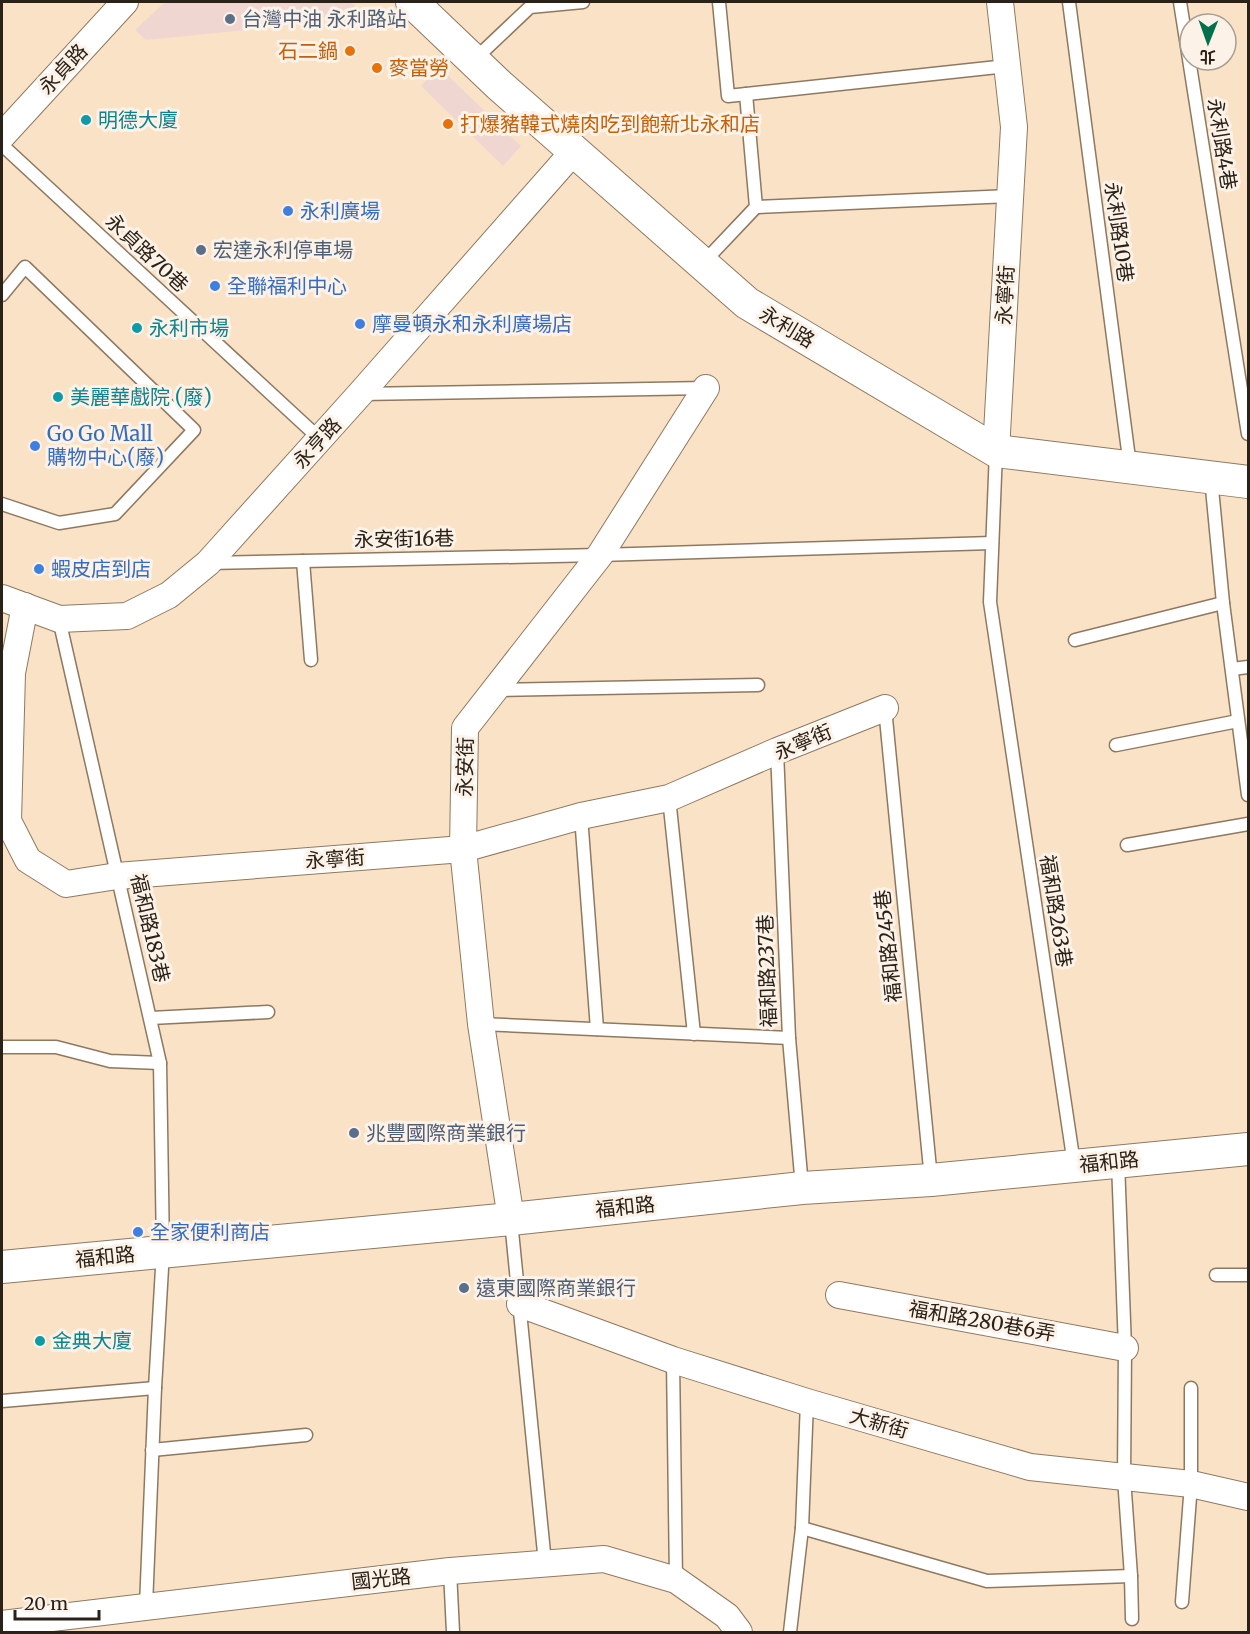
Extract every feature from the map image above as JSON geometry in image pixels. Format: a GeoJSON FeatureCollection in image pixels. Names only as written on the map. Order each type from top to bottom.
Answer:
{"type":"FeatureCollection","features":[{"type":"Feature","properties":{"kind":"street","name":"永貞路"},"geometry":{"type":"LineString","coordinates":[[2,136],[125,2]]}},
{"type":"Feature","properties":{"kind":"street","name":"永利路"},"geometry":{"type":"LineString","coordinates":[[412,2],[473,61],[747,303],[996,451],[1248,482]]}},
{"type":"Feature","properties":{"kind":"street","name":"永寧街"},"geometry":{"type":"LineString","coordinates":[[996,451],[1014,128],[1000,2]]}},
{"type":"Feature","properties":{"kind":"street","name":"永亨路"},"geometry":{"type":"LineString","coordinates":[[13,602],[59,619],[127,616],[169,595],[208,563],[320,440],[574,151]]}},
{"type":"Feature","properties":{"kind":"street","name":"永安街"},"geometry":{"type":"LineString","coordinates":[[511,1220],[481,1024],[463,849],[465,728],[600,555],[706,388]]}},
{"type":"Feature","properties":{"kind":"street","name":"永寧街"},"geometry":{"type":"LineString","coordinates":[[13,602],[8,820],[28,860],[66,884],[117,876],[463,849],[581,816],[669,798],[777,751],[885,708]]}},
{"type":"Feature","properties":{"kind":"street","name":"福和路"},"geometry":{"type":"LineString","coordinates":[[2,1267],[511,1220],[802,1188],[931,1180],[1248,1149]]}},
{"type":"Feature","properties":{"kind":"street","name":"福和路280巷6弄"},"geometry":{"type":"LineString","coordinates":[[839,1295],[1125,1348]]}},
{"type":"Feature","properties":{"kind":"street","name":"大新街"},"geometry":{"type":"LineString","coordinates":[[520,1304],[673,1360],[1030,1467],[1191,1484],[1248,1497]]}},
{"type":"Feature","properties":{"kind":"street","name":"國光路"},"geometry":{"type":"LineString","coordinates":[[2,1624],[450,1571],[604,1559],[676,1580],[727,1616],[739,1632]]}},
{"type":"Feature","properties":{"kind":"lane"},"geometry":{"type":"LineString","coordinates":[[473,61],[530,7],[583,2]]}},
{"type":"Feature","properties":{"kind":"lane"},"geometry":{"type":"LineString","coordinates":[[719,2],[728,96],[1007,66]]}},
{"type":"Feature","properties":{"kind":"lane","name":"永利路10巷"},"geometry":{"type":"LineString","coordinates":[[1069,2],[1131,468]]}},
{"type":"Feature","properties":{"kind":"lane","name":"永利路4巷"},"geometry":{"type":"LineString","coordinates":[[1180,2],[1248,434]]}},
{"type":"Feature","properties":{"kind":"lane"},"geometry":{"type":"LineString","coordinates":[[746,94],[756,207]]}},
{"type":"Feature","properties":{"kind":"lane","name":"永貞路70巷"},"geometry":{"type":"LineString","coordinates":[[2,145],[320,440]]}},
{"type":"Feature","properties":{"kind":"lane"},"geometry":{"type":"LineString","coordinates":[[702,264],[756,207],[1010,196]]}},
{"type":"Feature","properties":{"kind":"lane"},"geometry":{"type":"LineString","coordinates":[[2,295],[25,267],[194,430],[115,514],[59,523],[2,504]]}},
{"type":"Feature","properties":{"kind":"lane"},"geometry":{"type":"LineString","coordinates":[[360,394],[706,388]]}},
{"type":"Feature","properties":{"kind":"lane","name":"永寧街"},"geometry":{"type":"LineString","coordinates":[[996,451],[990,603],[999,661]]}},
{"type":"Feature","properties":{"kind":"lane"},"geometry":{"type":"LineString","coordinates":[[1211,477],[1222,603],[1248,795]]}},
{"type":"Feature","properties":{"kind":"lane","name":"永安街16巷"},"geometry":{"type":"LineString","coordinates":[[208,563],[600,555],[992,543]]}},
{"type":"Feature","properties":{"kind":"lane"},"geometry":{"type":"LineString","coordinates":[[303,561],[311,660]]}},
{"type":"Feature","properties":{"kind":"lane"},"geometry":{"type":"LineString","coordinates":[[1076,640],[1222,603]]}},
{"type":"Feature","properties":{"kind":"lane","name":"福和路183巷"},"geometry":{"type":"LineString","coordinates":[[59,619],[160,1063],[163,1251],[146,1606]]}},
{"type":"Feature","properties":{"kind":"lane","name":"福和路263巷"},"geometry":{"type":"LineString","coordinates":[[999,661],[1074,1166]]}},
{"type":"Feature","properties":{"kind":"lane"},"geometry":{"type":"LineString","coordinates":[[1232,669],[1248,667]]}},
{"type":"Feature","properties":{"kind":"lane"},"geometry":{"type":"LineString","coordinates":[[494,690],[758,685]]}},
{"type":"Feature","properties":{"kind":"lane","name":"福和路245巷"},"geometry":{"type":"LineString","coordinates":[[885,708],[931,1180]]}},
{"type":"Feature","properties":{"kind":"lane"},"geometry":{"type":"LineString","coordinates":[[1116,745],[1238,721]]}},
{"type":"Feature","properties":{"kind":"lane","name":"福和路237巷"},"geometry":{"type":"LineString","coordinates":[[777,751],[789,1038],[802,1188]]}},
{"type":"Feature","properties":{"kind":"lane"},"geometry":{"type":"LineString","coordinates":[[669,798],[694,1034]]}},
{"type":"Feature","properties":{"kind":"lane"},"geometry":{"type":"LineString","coordinates":[[581,816],[597,1029]]}},
{"type":"Feature","properties":{"kind":"lane"},"geometry":{"type":"LineString","coordinates":[[1127,845],[1248,824]]}},
{"type":"Feature","properties":{"kind":"lane"},"geometry":{"type":"LineString","coordinates":[[151,1018],[268,1012]]}},
{"type":"Feature","properties":{"kind":"lane"},"geometry":{"type":"LineString","coordinates":[[481,1024],[789,1038]]}},
{"type":"Feature","properties":{"kind":"lane"},"geometry":{"type":"LineString","coordinates":[[2,1047],[56,1047],[110,1061],[160,1063]]}},
{"type":"Feature","properties":{"kind":"lane"},"geometry":{"type":"LineString","coordinates":[[1118,1161],[1125,1348],[1124,1478],[1132,1619]]}},
{"type":"Feature","properties":{"kind":"lane"},"geometry":{"type":"LineString","coordinates":[[511,1220],[545,1563]]}},
{"type":"Feature","properties":{"kind":"lane"},"geometry":{"type":"LineString","coordinates":[[1215,1275],[1248,1275]]}},
{"type":"Feature","properties":{"kind":"lane"},"geometry":{"type":"LineString","coordinates":[[673,1360],[676,1580]]}},
{"type":"Feature","properties":{"kind":"lane"},"geometry":{"type":"LineString","coordinates":[[2,1401],[155,1388]]}},
{"type":"Feature","properties":{"kind":"lane"},"geometry":{"type":"LineString","coordinates":[[1182,1602],[1191,1484],[1191,1388]]}},
{"type":"Feature","properties":{"kind":"lane"},"geometry":{"type":"LineString","coordinates":[[790,1632],[802,1528],[807,1402]]}},
{"type":"Feature","properties":{"kind":"lane"},"geometry":{"type":"LineString","coordinates":[[152,1450],[306,1435]]}},
{"type":"Feature","properties":{"kind":"lane"},"geometry":{"type":"LineString","coordinates":[[802,1528],[987,1581],[1131,1576]]}},
{"type":"Feature","properties":{"kind":"lane"},"geometry":{"type":"LineString","coordinates":[[450,1571],[453,1632]]}},
{"type":"Feature","properties":{"kind":"shaded area","name":"台灣中油 永利路站"},"geometry":{"type":"Polygon","coordinates":[[[165,2],[351,2],[361,11],[266,28],[146,40],[135,30],[165,2]]]}},
{"type":"Feature","properties":{"kind":"shaded area"},"geometry":{"type":"Polygon","coordinates":[[[439,67],[521,146],[503,166],[421,86],[439,67]]]}},
{"type":"Feature","properties":{"kind":"place","name":"台灣中油 永利路站"},"geometry":{"type":"Point","coordinates":[230,19]}},
{"type":"Feature","properties":{"kind":"place","name":"石二鍋"},"geometry":{"type":"Point","coordinates":[350,51]}},
{"type":"Feature","properties":{"kind":"place","name":"麥當勞"},"geometry":{"type":"Point","coordinates":[377,68]}},
{"type":"Feature","properties":{"kind":"place","name":"明德大廈"},"geometry":{"type":"Point","coordinates":[86,120]}},
{"type":"Feature","properties":{"kind":"place","name":"打爆豬韓式燒肉吃到飽新北永和店"},"geometry":{"type":"Point","coordinates":[448,124]}},
{"type":"Feature","properties":{"kind":"place","name":"永利廣場"},"geometry":{"type":"Point","coordinates":[288,211]}},
{"type":"Feature","properties":{"kind":"place","name":"宏達永利停車場"},"geometry":{"type":"Point","coordinates":[201,250]}},
{"type":"Feature","properties":{"kind":"place","name":"全聯福利中心"},"geometry":{"type":"Point","coordinates":[215,286]}},
{"type":"Feature","properties":{"kind":"place","name":"摩曼頓永和永利廣場店"},"geometry":{"type":"Point","coordinates":[360,324]}},
{"type":"Feature","properties":{"kind":"place","name":"永利市場"},"geometry":{"type":"Point","coordinates":[137,328]}},
{"type":"Feature","properties":{"kind":"place","name":"美麗華戲院 (廢)"},"geometry":{"type":"Point","coordinates":[58,397]}},
{"type":"Feature","properties":{"kind":"place","name":"Go Go Mall 購物中心(廢)"},"geometry":{"type":"Point","coordinates":[35,446]}},
{"type":"Feature","properties":{"kind":"place","name":"蝦皮店到店"},"geometry":{"type":"Point","coordinates":[39,569]}},
{"type":"Feature","properties":{"kind":"place","name":"兆豐國際商業銀行"},"geometry":{"type":"Point","coordinates":[354,1133]}},
{"type":"Feature","properties":{"kind":"place","name":"全家便利商店"},"geometry":{"type":"Point","coordinates":[138,1232]}},
{"type":"Feature","properties":{"kind":"place","name":"遠東國際商業銀行"},"geometry":{"type":"Point","coordinates":[464,1288]}},
{"type":"Feature","properties":{"kind":"place","name":"金典大廈"},"geometry":{"type":"Point","coordinates":[40,1341]}}]}
